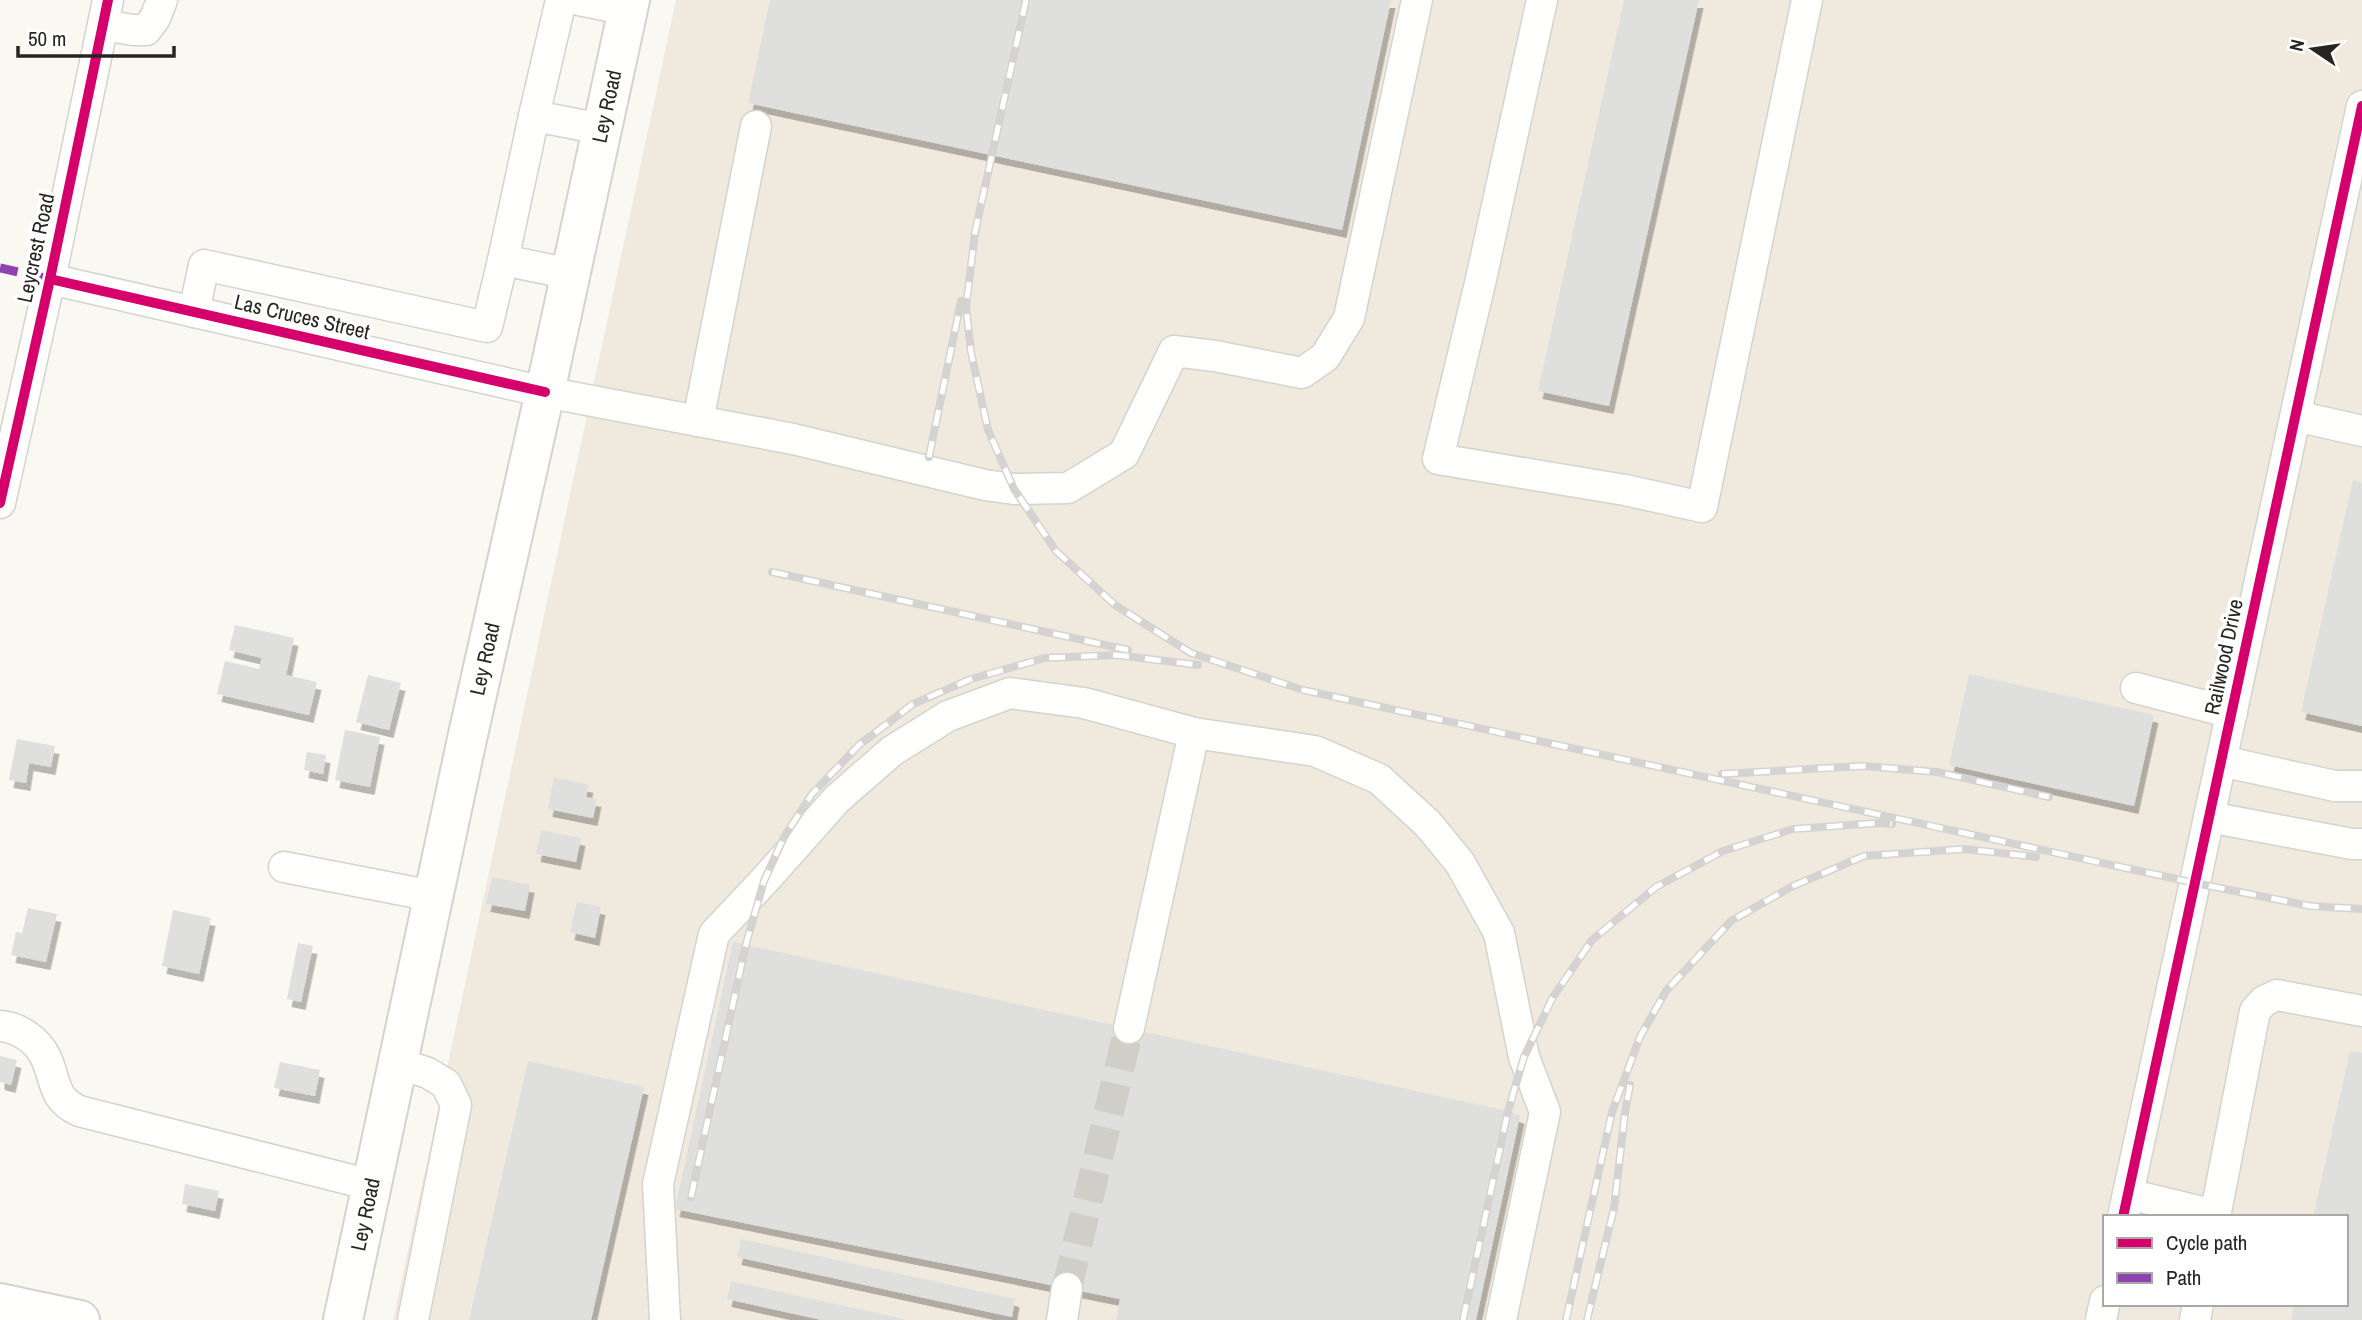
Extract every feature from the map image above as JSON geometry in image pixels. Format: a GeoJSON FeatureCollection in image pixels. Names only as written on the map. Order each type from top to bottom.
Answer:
{"type":"FeatureCollection","features":[{"type":"Feature","properties":{"kind":"main road","name":"Ley Road"},"geometry":{"type":"LineString","coordinates":[[343,1320],[433,896],[629,5]]}},
{"type":"Feature","properties":{"kind":"main road"},"geometry":{"type":"LineString","coordinates":[[0,1303],[66,1318]]}},
{"type":"Feature","properties":{"kind":"street"},"geometry":{"type":"LineString","coordinates":[[105,12],[133,30],[146,30],[155,18],[162,0]]}},
{"type":"Feature","properties":{"kind":"street"},"geometry":{"type":"LineString","coordinates":[[194,312],[204,265],[487,327],[561,0]]}},
{"type":"Feature","properties":{"kind":"street"},"geometry":{"type":"LineString","coordinates":[[579,0],[629,5]]}},
{"type":"Feature","properties":{"kind":"street","name":"Las Cruces Street"},"geometry":{"type":"LineString","coordinates":[[50,279],[545,392],[793,439],[985,485],[1014,489],[1068,488],[1124,454],[1174,351],[1303,373],[1325,357],[1349,318],[1417,0]]}},
{"type":"Feature","properties":{"kind":"street"},"geometry":{"type":"LineString","coordinates":[[1542,0],[1481,279],[1438,459],[1625,490],[1702,507],[1807,0]]}},
{"type":"Feature","properties":{"kind":"street","name":"Leycrest Road"},"geometry":{"type":"LineString","coordinates":[[0,503],[105,12]]}},
{"type":"Feature","properties":{"kind":"street","name":"Railwood Drive"},"geometry":{"type":"LineString","coordinates":[[2125,1206],[2362,106]]}},
{"type":"Feature","properties":{"kind":"street"},"geometry":{"type":"LineString","coordinates":[[534,116],[602,129]]}},
{"type":"Feature","properties":{"kind":"street"},"geometry":{"type":"LineString","coordinates":[[698,421],[757,126]]}},
{"type":"Feature","properties":{"kind":"street"},"geometry":{"type":"LineString","coordinates":[[503,260],[571,274]]}},
{"type":"Feature","properties":{"kind":"street"},"geometry":{"type":"LineString","coordinates":[[2296,416],[2362,431]]}},
{"type":"Feature","properties":{"kind":"street"},"geometry":{"type":"LineString","coordinates":[[2136,688],[2232,713]]}},
{"type":"Feature","properties":{"kind":"street"},"geometry":{"type":"LineString","coordinates":[[665,1320],[658,1184],[714,934],[837,799],[892,751],[948,716],[1010,692],[1084,703],[1194,733],[1315,751],[1379,779],[1427,824],[1460,863],[1499,933],[1524,1057],[1545,1112],[1500,1320]]}},
{"type":"Feature","properties":{"kind":"street"},"geometry":{"type":"LineString","coordinates":[[1129,1028],[1194,733]]}},
{"type":"Feature","properties":{"kind":"street"},"geometry":{"type":"LineString","coordinates":[[2221,761],[2335,786],[2362,786]]}},
{"type":"Feature","properties":{"kind":"street"},"geometry":{"type":"LineString","coordinates":[[2209,817],[2362,844]]}},
{"type":"Feature","properties":{"kind":"street"},"geometry":{"type":"LineString","coordinates":[[284,867],[433,896]]}},
{"type":"Feature","properties":{"kind":"street"},"geometry":{"type":"LineString","coordinates":[[2215,1215],[2255,1010],[2264,1000],[2277,995],[2362,1011]]}},
{"type":"Feature","properties":{"kind":"street"},"geometry":{"type":"LineString","coordinates":[[0,1026],[7,1026],[31,1038],[45,1056],[54,1086],[67,1105],[79,1111],[372,1185]]}},
{"type":"Feature","properties":{"kind":"street"},"geometry":{"type":"LineString","coordinates":[[398,1063],[428,1073],[446,1084],[456,1105],[413,1320]]}},
{"type":"Feature","properties":{"kind":"street"},"geometry":{"type":"LineString","coordinates":[[2125,1206],[2206,1215]]}},
{"type":"Feature","properties":{"kind":"street"},"geometry":{"type":"LineString","coordinates":[[1062,1320],[1067,1289]]}},
{"type":"Feature","properties":{"kind":"shaded area"},"geometry":{"type":"Polygon","coordinates":[[[676,0],[2362,0],[2362,1320],[393,1320],[676,0]]]}},
{"type":"Feature","properties":{"kind":"building"},"geometry":{"type":"Polygon","coordinates":[[[770,0],[1391,0],[1342,230],[748,103],[770,0]]]}},
{"type":"Feature","properties":{"kind":"building"},"geometry":{"type":"Polygon","coordinates":[[[1624,0],[1699,0],[1609,406],[1538,391],[1624,0]]]}},
{"type":"Feature","properties":{"kind":"building"},"geometry":{"type":"Polygon","coordinates":[[[2353,480],[2362,483],[2362,726],[2301,712],[2353,480]]]}},
{"type":"Feature","properties":{"kind":"building"},"geometry":{"type":"Polygon","coordinates":[[[235,625],[294,638],[286,675],[317,682],[309,715],[217,694],[225,661],[259,669],[262,658],[229,650],[235,625]]]}},
{"type":"Feature","properties":{"kind":"building"},"geometry":{"type":"Polygon","coordinates":[[[1969,674],[2154,715],[2134,806],[1949,765],[1969,674]]]}},
{"type":"Feature","properties":{"kind":"building"},"geometry":{"type":"Polygon","coordinates":[[[368,675],[401,683],[389,730],[356,722],[368,675]]]}},
{"type":"Feature","properties":{"kind":"building"},"geometry":{"type":"Polygon","coordinates":[[[345,730],[380,737],[370,787],[335,780],[345,730]]]}},
{"type":"Feature","properties":{"kind":"building"},"geometry":{"type":"Polygon","coordinates":[[[17,739],[55,746],[51,767],[29,763],[26,783],[9,780],[17,739]]]}},
{"type":"Feature","properties":{"kind":"building"},"geometry":{"type":"Polygon","coordinates":[[[307,752],[326,755],[323,774],[304,770],[307,752]]]}},
{"type":"Feature","properties":{"kind":"building"},"geometry":{"type":"Polygon","coordinates":[[[554,777],[589,785],[586,797],[597,799],[593,818],[548,809],[554,777]]]}},
{"type":"Feature","properties":{"kind":"building"},"geometry":{"type":"Polygon","coordinates":[[[541,830],[581,838],[576,862],[536,854],[541,830]]]}},
{"type":"Feature","properties":{"kind":"building"},"geometry":{"type":"Polygon","coordinates":[[[492,877],[530,885],[525,911],[486,904],[492,877]]]}},
{"type":"Feature","properties":{"kind":"building"},"geometry":{"type":"Polygon","coordinates":[[[577,902],[601,907],[595,938],[570,932],[577,902]]]}},
{"type":"Feature","properties":{"kind":"building"},"geometry":{"type":"Polygon","coordinates":[[[28,908],[57,914],[46,962],[11,955],[16,932],[22,933],[28,908]]]}},
{"type":"Feature","properties":{"kind":"building"},"geometry":{"type":"Polygon","coordinates":[[[173,910],[211,918],[199,974],[162,966],[173,910]]]}},
{"type":"Feature","properties":{"kind":"building"},"geometry":{"type":"Polygon","coordinates":[[[733,942],[1508,1111],[1520,1116],[1476,1320],[1116,1320],[1120,1299],[675,1209],[733,942]]]}},
{"type":"Feature","properties":{"kind":"building"},"geometry":{"type":"Polygon","coordinates":[[[298,943],[313,946],[301,1002],[287,999],[298,943]]]}},
{"type":"Feature","properties":{"kind":"building"},"geometry":{"type":"Polygon","coordinates":[[[2350,1051],[2362,1053],[2362,1320],[2291,1320],[2294,1306],[2348,1306],[2348,1215],[2313,1215],[2350,1051]]]}},
{"type":"Feature","properties":{"kind":"building"},"geometry":{"type":"Polygon","coordinates":[[[0,1056],[17,1060],[11,1085],[0,1082],[0,1056]]]}},
{"type":"Feature","properties":{"kind":"building"},"geometry":{"type":"Polygon","coordinates":[[[528,1061],[644,1087],[591,1320],[469,1320],[528,1061]]]}},
{"type":"Feature","properties":{"kind":"building"},"geometry":{"type":"Polygon","coordinates":[[[280,1062],[320,1070],[315,1096],[274,1088],[280,1062]]]}},
{"type":"Feature","properties":{"kind":"building"},"geometry":{"type":"Polygon","coordinates":[[[185,1184],[219,1191],[215,1211],[182,1204],[185,1184]]]}},
{"type":"Feature","properties":{"kind":"building"},"geometry":{"type":"Polygon","coordinates":[[[741,1239],[1015,1299],[1012,1317],[737,1257],[741,1239]]]}},
{"type":"Feature","properties":{"kind":"building"},"geometry":{"type":"Polygon","coordinates":[[[731,1281],[904,1320],[822,1320],[727,1299],[731,1281]]]}},
{"type":"Feature","properties":{"kind":"tunnel"},"geometry":{"type":"LineString","coordinates":[[1067,1288],[1129,1028]]}},
{"type":"Feature","properties":{"kind":"railway"},"geometry":{"type":"LineString","coordinates":[[1026,0],[975,232],[966,307],[971,352],[988,430],[1014,489],[1056,551],[1115,605],[1191,653],[1303,690],[2195,883],[2310,906],[2362,909]]}},
{"type":"Feature","properties":{"kind":"railway"},"geometry":{"type":"LineString","coordinates":[[929,457],[961,301]]}},
{"type":"Feature","properties":{"kind":"railway"},"geometry":{"type":"LineString","coordinates":[[772,572],[1128,650]]}},
{"type":"Feature","properties":{"kind":"railway"},"geometry":{"type":"LineString","coordinates":[[691,1197],[746,944],[764,881],[784,837],[812,794],[859,745],[913,704],[971,679],[1045,658],[1117,655],[1198,665]]}},
{"type":"Feature","properties":{"kind":"railway"},"geometry":{"type":"LineString","coordinates":[[1722,774],[1863,766],[1937,772],[2049,797]]}},
{"type":"Feature","properties":{"kind":"railway"},"geometry":{"type":"LineString","coordinates":[[1463,1320],[1508,1111],[1524,1057],[1553,997],[1592,940],[1656,887],[1723,851],[1793,829],[1892,824]]}},
{"type":"Feature","properties":{"kind":"railway"},"geometry":{"type":"LineString","coordinates":[[1566,1320],[1612,1112],[1640,1037],[1666,991],[1731,921],[1793,886],[1864,856],[1965,849],[2036,857]]}},
{"type":"Feature","properties":{"kind":"railway"},"geometry":{"type":"LineString","coordinates":[[1587,1320],[1614,1208],[1630,1085]]}},
{"type":"Feature","properties":{"kind":"marked path"},"geometry":{"type":"LineString","coordinates":[[0,268],[50,279]]}},
{"type":"Feature","properties":{"kind":"cycle path"},"geometry":{"type":"LineString","coordinates":[[0,503],[108,0]]}},
{"type":"Feature","properties":{"kind":"cycle path"},"geometry":{"type":"LineString","coordinates":[[2123,1215],[2362,106]]}},
{"type":"Feature","properties":{"kind":"cycle path"},"geometry":{"type":"LineString","coordinates":[[50,279],[545,392]]}}]}
